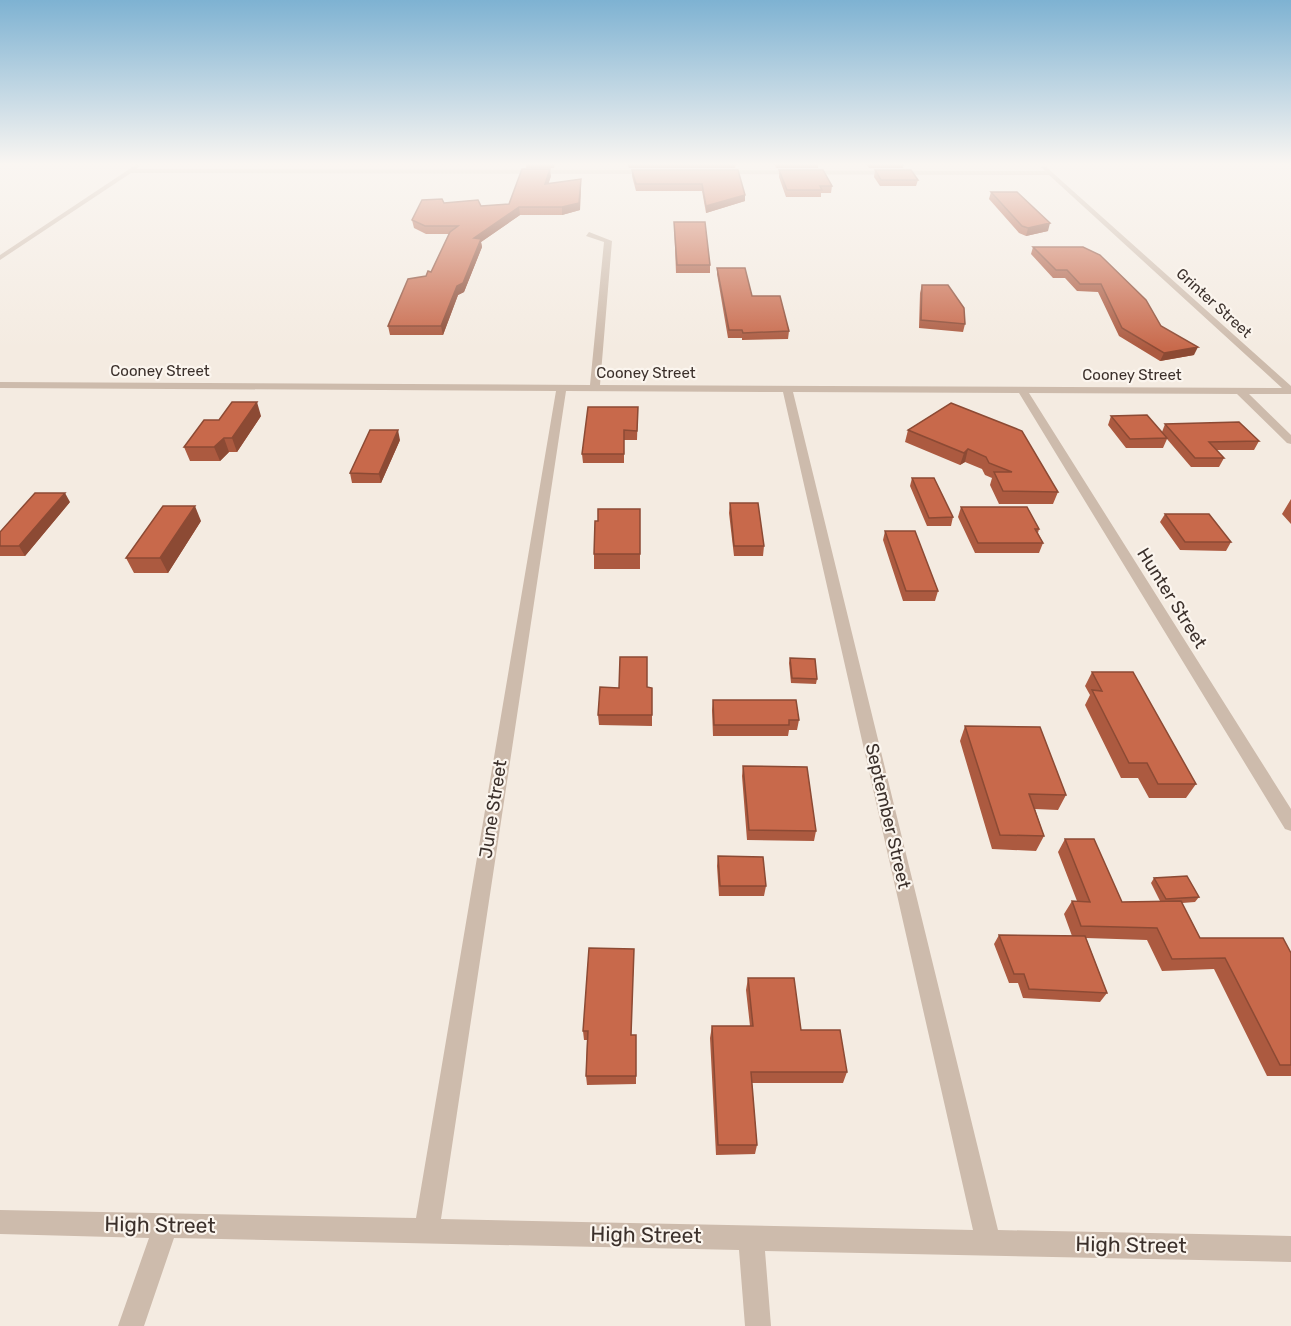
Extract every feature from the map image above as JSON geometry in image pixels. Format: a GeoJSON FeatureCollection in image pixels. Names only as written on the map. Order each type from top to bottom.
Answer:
{"type":"FeatureCollection","features":[{"type":"Feature","properties":{"kind":"street"},"geometry":{"type":"LineString","coordinates":[[0,258],[49,225]]}},
{"type":"Feature","properties":{"kind":"street","name":"Grinter Street"},"geometry":{"type":"LineString","coordinates":[[1108,225],[1291,391]]}},
{"type":"Feature","properties":{"kind":"street"},"geometry":{"type":"LineString","coordinates":[[589,234],[608,241],[595,388]]}},
{"type":"Feature","properties":{"kind":"street","name":"Cooney Street"},"geometry":{"type":"LineString","coordinates":[[0,385],[1291,391]]}},
{"type":"Feature","properties":{"kind":"street","name":"June Street"},"geometry":{"type":"LineString","coordinates":[[427,1230],[561,388]]}},
{"type":"Feature","properties":{"kind":"street","name":"September Street"},"geometry":{"type":"LineString","coordinates":[[788,389],[988,1242]]}},
{"type":"Feature","properties":{"kind":"street","name":"Hunter Street"},"geometry":{"type":"LineString","coordinates":[[1022,390],[1291,824]]}},
{"type":"Feature","properties":{"kind":"street"},"geometry":{"type":"LineString","coordinates":[[1240,391],[1291,441]]}},
{"type":"Feature","properties":{"kind":"street","name":"High Street"},"geometry":{"type":"LineString","coordinates":[[0,1222],[1291,1249]]}},
{"type":"Feature","properties":{"kind":"street"},"geometry":{"type":"LineString","coordinates":[[131,1326],[166,1225]]}},
{"type":"Feature","properties":{"kind":"street"},"geometry":{"type":"LineString","coordinates":[[751,1237],[758,1326]]}},
{"type":"Feature","properties":{"kind":"building"},"geometry":{"type":"Polygon","coordinates":[[[423,225],[493,225],[474,238],[481,239],[463,283],[457,286],[441,326],[388,326],[408,279],[426,276],[428,271],[431,272],[450,232],[458,226],[423,225]]]}},
{"type":"Feature","properties":{"kind":"building"},"geometry":{"type":"Polygon","coordinates":[[[674,225],[705,225],[710,265],[677,265],[674,225]]]}},
{"type":"Feature","properties":{"kind":"building"},"geometry":{"type":"Polygon","coordinates":[[[1021,225],[1042,225],[1028,228],[1021,225]]]}},
{"type":"Feature","properties":{"kind":"building"},"geometry":{"type":"Polygon","coordinates":[[[1033,247],[1083,247],[1100,255],[1146,300],[1161,326],[1198,347],[1164,353],[1122,328],[1101,284],[1080,284],[1067,270],[1056,270],[1033,247]]]}},
{"type":"Feature","properties":{"kind":"building"},"geometry":{"type":"Polygon","coordinates":[[[717,268],[745,268],[752,296],[780,296],[789,331],[743,333],[742,330],[729,330],[717,268]]]}},
{"type":"Feature","properties":{"kind":"building"},"geometry":{"type":"Polygon","coordinates":[[[922,285],[948,285],[964,308],[965,324],[921,320],[922,285]]]}},
{"type":"Feature","properties":{"kind":"building"},"geometry":{"type":"Polygon","coordinates":[[[232,402],[257,402],[232,438],[224,438],[214,447],[184,447],[204,420],[219,420],[232,402]]]}},
{"type":"Feature","properties":{"kind":"building"},"geometry":{"type":"Polygon","coordinates":[[[951,403],[1022,431],[1058,492],[1003,491],[994,472],[1012,472],[989,463],[986,457],[968,449],[964,453],[908,430],[951,403]]]}},
{"type":"Feature","properties":{"kind":"building"},"geometry":{"type":"Polygon","coordinates":[[[588,407],[638,407],[637,431],[624,430],[624,454],[582,454],[588,407]]]}},
{"type":"Feature","properties":{"kind":"building"},"geometry":{"type":"Polygon","coordinates":[[[1147,415],[1167,438],[1130,439],[1111,416],[1147,415]]]}},
{"type":"Feature","properties":{"kind":"building"},"geometry":{"type":"Polygon","coordinates":[[[1239,422],[1259,441],[1209,442],[1224,458],[1195,458],[1165,424],[1239,422]]]}},
{"type":"Feature","properties":{"kind":"building"},"geometry":{"type":"Polygon","coordinates":[[[370,430],[398,430],[379,474],[350,473],[370,430]]]}},
{"type":"Feature","properties":{"kind":"building"},"geometry":{"type":"Polygon","coordinates":[[[912,478],[934,478],[953,517],[929,518],[912,478]]]}},
{"type":"Feature","properties":{"kind":"building"},"geometry":{"type":"Polygon","coordinates":[[[35,493],[65,493],[19,546],[0,546],[0,532],[35,493]]]}},
{"type":"Feature","properties":{"kind":"building"},"geometry":{"type":"Polygon","coordinates":[[[730,503],[758,503],[764,546],[734,546],[730,503]]]}},
{"type":"Feature","properties":{"kind":"building"},"geometry":{"type":"Polygon","coordinates":[[[163,506],[195,506],[160,558],[126,558],[163,506]]]}},
{"type":"Feature","properties":{"kind":"building"},"geometry":{"type":"Polygon","coordinates":[[[961,507],[1027,507],[1039,529],[1035,529],[1043,543],[978,543],[961,507]]]}},
{"type":"Feature","properties":{"kind":"building"},"geometry":{"type":"Polygon","coordinates":[[[598,509],[640,509],[640,554],[594,554],[595,521],[598,521],[598,509]]]}},
{"type":"Feature","properties":{"kind":"building"},"geometry":{"type":"Polygon","coordinates":[[[1165,514],[1209,514],[1231,542],[1185,542],[1165,514]]]}},
{"type":"Feature","properties":{"kind":"building"},"geometry":{"type":"Polygon","coordinates":[[[885,531],[915,531],[938,591],[906,591],[885,531]]]}},
{"type":"Feature","properties":{"kind":"building"},"geometry":{"type":"Polygon","coordinates":[[[620,657],[647,657],[647,687],[652,688],[652,715],[598,715],[600,687],[619,688],[620,657]]]}},
{"type":"Feature","properties":{"kind":"building"},"geometry":{"type":"Polygon","coordinates":[[[790,658],[815,659],[817,679],[792,678],[790,658]]]}},
{"type":"Feature","properties":{"kind":"building"},"geometry":{"type":"Polygon","coordinates":[[[1092,672],[1133,672],[1196,784],[1158,784],[1147,763],[1129,763],[1092,690],[1102,691],[1092,672]]]}},
{"type":"Feature","properties":{"kind":"building"},"geometry":{"type":"Polygon","coordinates":[[[713,700],[796,700],[799,720],[789,720],[789,725],[714,725],[713,700]]]}},
{"type":"Feature","properties":{"kind":"building"},"geometry":{"type":"Polygon","coordinates":[[[965,726],[1040,727],[1066,795],[1029,794],[1044,836],[1000,835],[965,726]]]}},
{"type":"Feature","properties":{"kind":"building"},"geometry":{"type":"Polygon","coordinates":[[[743,766],[807,767],[816,831],[749,830],[743,766]]]}},
{"type":"Feature","properties":{"kind":"building"},"geometry":{"type":"Polygon","coordinates":[[[1065,839],[1094,839],[1122,902],[1181,901],[1200,938],[1283,938],[1291,953],[1291,1065],[1280,1065],[1225,958],[1172,959],[1157,928],[1081,926],[1072,901],[1090,902],[1065,839]]]}},
{"type":"Feature","properties":{"kind":"building"},"geometry":{"type":"Polygon","coordinates":[[[718,856],[763,857],[766,886],[720,886],[718,856]]]}},
{"type":"Feature","properties":{"kind":"building"},"geometry":{"type":"Polygon","coordinates":[[[1187,876],[1199,897],[1166,899],[1154,878],[1187,876]]]}},
{"type":"Feature","properties":{"kind":"building"},"geometry":{"type":"Polygon","coordinates":[[[999,935],[1085,936],[1107,993],[1029,989],[1024,974],[1014,974],[999,935]]]}},
{"type":"Feature","properties":{"kind":"building"},"geometry":{"type":"Polygon","coordinates":[[[589,948],[634,949],[631,1035],[636,1035],[636,1076],[586,1076],[588,1031],[583,1031],[589,948]]]}},
{"type":"Feature","properties":{"kind":"building"},"geometry":{"type":"Polygon","coordinates":[[[748,978],[794,978],[801,1030],[840,1030],[847,1072],[751,1072],[757,1145],[718,1145],[712,1026],[753,1026],[748,978]]]}}]}
